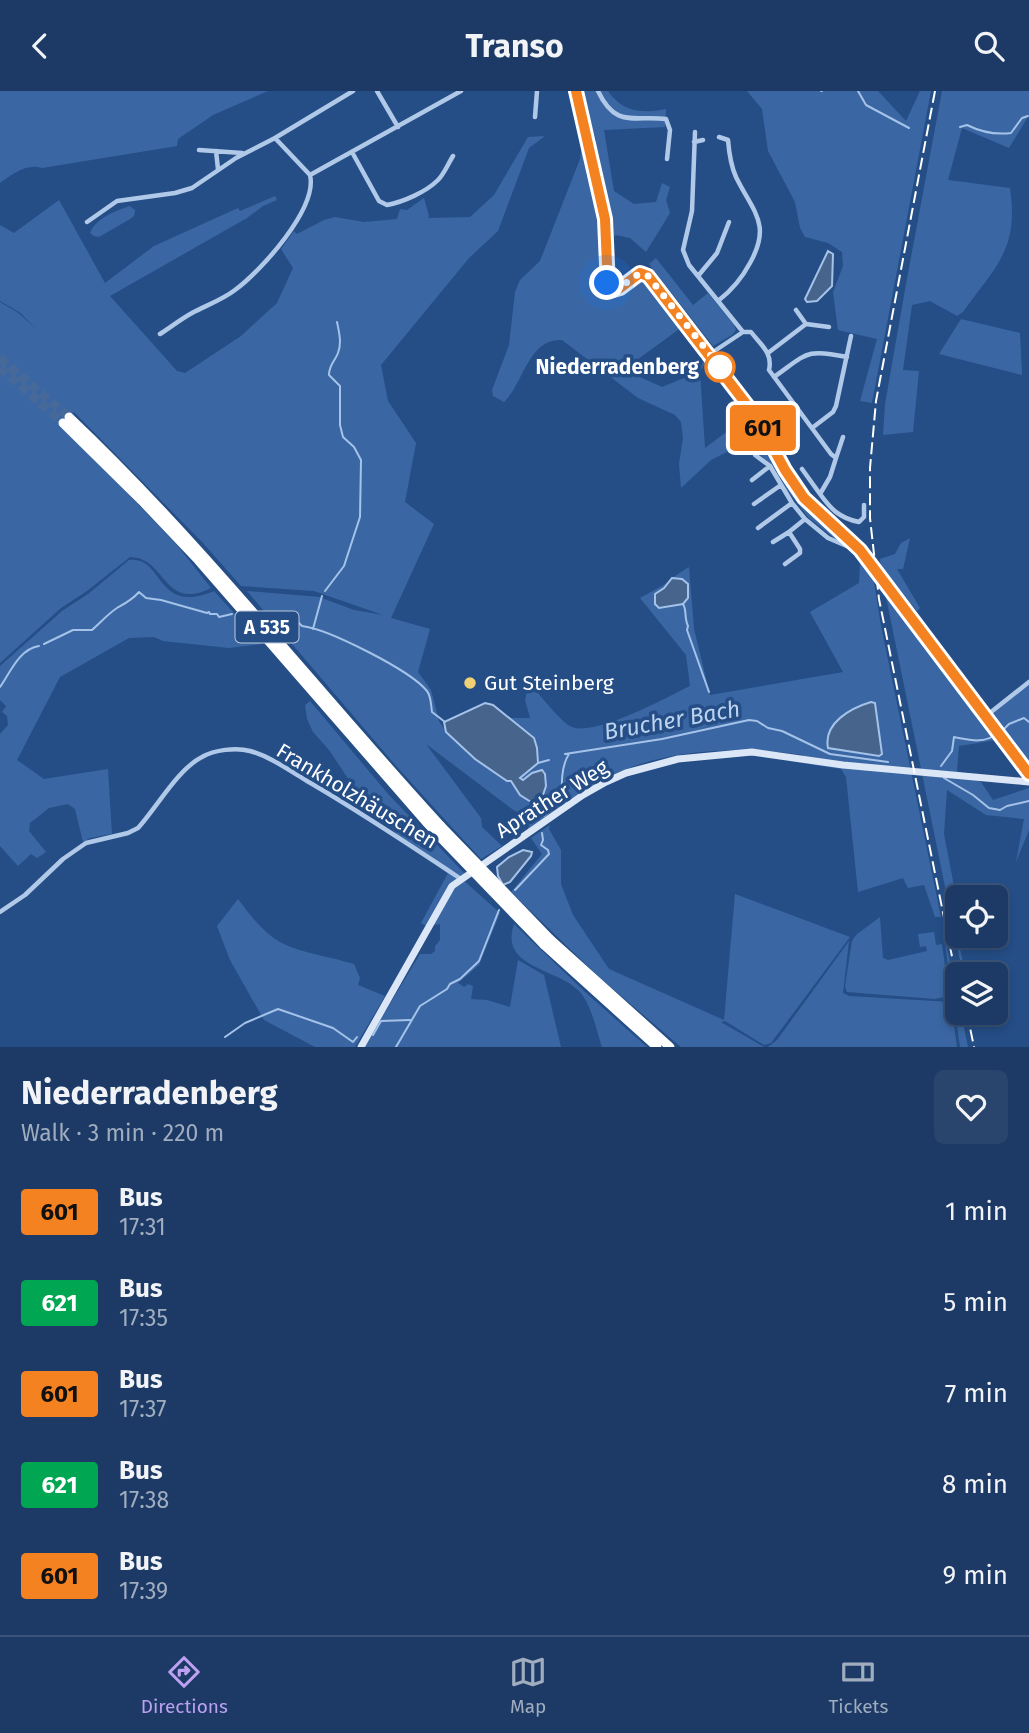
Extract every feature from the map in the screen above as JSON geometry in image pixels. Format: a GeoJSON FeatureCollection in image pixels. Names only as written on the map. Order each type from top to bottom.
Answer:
{"type":"FeatureCollection","features":[{"type":"Feature","properties":{"kind":"highway","name":"A 535"},"geometry":{"type":"LineString","coordinates":[[66,420],[149,495],[438,828],[547,942],[657,1047]]}},
{"type":"Feature","properties":{"kind":"highway","name":"A 535"},"geometry":{"type":"LineString","coordinates":[[547,942],[670,1047]]}},
{"type":"Feature","properties":{"kind":"main road"},"geometry":{"type":"LineString","coordinates":[[576,91],[605,219],[608,287],[613,290],[620,288],[640,273],[648,276],[762,421],[785,470],[804,498],[855,544],[1029,774]]}},
{"type":"Feature","properties":{"kind":"main road","name":"Aprather Weg"},"geometry":{"type":"LineString","coordinates":[[361,1047],[452,886],[596,787],[626,773],[678,759],[752,753],[843,765],[1029,782]]}},
{"type":"Feature","properties":{"kind":"street"},"geometry":{"type":"LineString","coordinates":[[87,222],[117,201],[192,188],[243,153],[275,138],[353,91]]}},
{"type":"Feature","properties":{"kind":"street"},"geometry":{"type":"LineString","coordinates":[[377,91],[398,127]]}},
{"type":"Feature","properties":{"kind":"street"},"geometry":{"type":"LineString","coordinates":[[310,175],[461,91]]}},
{"type":"Feature","properties":{"kind":"street"},"geometry":{"type":"LineString","coordinates":[[535,117],[537,91]]}},
{"type":"Feature","properties":{"kind":"street"},"geometry":{"type":"LineString","coordinates":[[598,91],[609,109],[622,118],[666,119],[670,130],[667,159]]}},
{"type":"Feature","properties":{"kind":"street"},"geometry":{"type":"LineString","coordinates":[[695,132],[692,211],[683,250],[689,265],[743,332]]}},
{"type":"Feature","properties":{"kind":"street"},"geometry":{"type":"LineString","coordinates":[[718,301],[744,274],[759,244],[761,232],[757,213],[736,177],[728,139],[719,137]]}},
{"type":"Feature","properties":{"kind":"street"},"geometry":{"type":"LineString","coordinates":[[160,334],[225,297],[257,272],[299,216],[311,190],[310,175],[275,138]]}},
{"type":"Feature","properties":{"kind":"street"},"geometry":{"type":"LineString","coordinates":[[694,142],[703,140]]}},
{"type":"Feature","properties":{"kind":"street"},"geometry":{"type":"LineString","coordinates":[[199,150],[243,153]]}},
{"type":"Feature","properties":{"kind":"street"},"geometry":{"type":"LineString","coordinates":[[216,151],[218,169]]}},
{"type":"Feature","properties":{"kind":"street"},"geometry":{"type":"LineString","coordinates":[[352,152],[379,201],[387,205],[401,202],[434,184],[453,156]]}},
{"type":"Feature","properties":{"kind":"street"},"geometry":{"type":"LineString","coordinates":[[698,277],[717,253],[729,222]]}},
{"type":"Feature","properties":{"kind":"street"},"geometry":{"type":"LineString","coordinates":[[796,310],[806,324]]}},
{"type":"Feature","properties":{"kind":"street"},"geometry":{"type":"LineString","coordinates":[[768,353],[806,324],[829,327]]}},
{"type":"Feature","properties":{"kind":"street"},"geometry":{"type":"LineString","coordinates":[[710,354],[743,332],[751,332],[768,353],[769,370],[836,458]]}},
{"type":"Feature","properties":{"kind":"street"},"geometry":{"type":"LineString","coordinates":[[812,429],[833,412],[836,406],[851,336]]}},
{"type":"Feature","properties":{"kind":"street"},"geometry":{"type":"LineString","coordinates":[[774,377],[804,355],[813,352],[847,357]]}},
{"type":"Feature","properties":{"kind":"street"},"geometry":{"type":"LineString","coordinates":[[762,421],[784,449]]}},
{"type":"Feature","properties":{"kind":"street"},"geometry":{"type":"LineString","coordinates":[[820,494],[830,477],[843,437]]}},
{"type":"Feature","properties":{"kind":"street"},"geometry":{"type":"LineString","coordinates":[[771,442],[761,445],[755,455],[770,467],[805,519],[828,538],[849,547]]}},
{"type":"Feature","properties":{"kind":"street"},"geometry":{"type":"LineString","coordinates":[[752,480],[770,467]]}},
{"type":"Feature","properties":{"kind":"street"},"geometry":{"type":"LineString","coordinates":[[802,469],[829,507],[839,516],[856,521],[863,519],[864,505]]}},
{"type":"Feature","properties":{"kind":"street"},"geometry":{"type":"LineString","coordinates":[[754,504],[781,485]]}},
{"type":"Feature","properties":{"kind":"street"},"geometry":{"type":"LineString","coordinates":[[758,528],[792,503]]}},
{"type":"Feature","properties":{"kind":"street"},"geometry":{"type":"LineString","coordinates":[[773,542],[805,519]]}},
{"type":"Feature","properties":{"kind":"street"},"geometry":{"type":"LineString","coordinates":[[785,564],[800,553],[789,532]]}},
{"type":"Feature","properties":{"kind":"street"},"geometry":{"type":"LineString","coordinates":[[985,717],[1029,682]]}},
{"type":"Feature","properties":{"kind":"street","name":"Frankholzhäuschen"},"geometry":{"type":"LineString","coordinates":[[0,912],[25,895],[63,859],[86,843],[138,828],[184,772],[200,758],[211,753],[236,750],[257,754],[295,773],[461,879]]}},
{"type":"Feature","properties":{"kind":"shaded area"},"geometry":{"type":"Polygon","coordinates":[[[0,91],[268,91],[213,115],[178,139],[177,146],[42,168],[30,167],[0,183],[0,91]]]}},
{"type":"Feature","properties":{"kind":"shaded area"},"geometry":{"type":"Polygon","coordinates":[[[583,91],[608,91],[620,103],[633,110],[666,109],[665,127],[604,130],[614,191],[634,204],[656,202],[662,183],[670,187],[666,200],[670,213],[646,252],[630,238],[616,235],[602,245],[602,287],[608,293],[616,295],[643,279],[682,327],[630,365],[633,374],[662,387],[684,378],[707,359],[700,372],[705,448],[749,415],[761,436],[759,441],[752,444],[753,439],[711,460],[681,488],[681,422],[675,415],[638,398],[562,340],[541,346],[504,402],[493,396],[492,390],[509,345],[515,292],[520,280],[540,261],[580,159],[582,142],[596,141],[583,91]]]}},
{"type":"Feature","properties":{"kind":"shaded area"},"geometry":{"type":"Polygon","coordinates":[[[747,91],[878,91],[906,121],[920,91],[931,91],[872,403],[860,401],[877,339],[838,330],[833,292],[843,266],[842,252],[828,243],[805,237],[800,228],[795,202],[768,151],[762,109],[747,91]]]}},
{"type":"Feature","properties":{"kind":"shaded area"},"geometry":{"type":"Polygon","coordinates":[[[942,91],[1029,91],[1029,115],[1009,148],[962,128],[948,180],[1010,188],[1011,227],[1008,242],[995,269],[963,312],[957,316],[930,301],[912,305],[903,370],[919,371],[913,432],[883,435],[885,404],[942,91]]]}},
{"type":"Feature","properties":{"kind":"shaded area"},"geometry":{"type":"Polygon","coordinates":[[[545,136],[529,148],[498,231],[469,258],[381,365],[388,401],[416,443],[405,502],[434,524],[391,618],[430,629],[418,672],[431,690],[439,721],[446,732],[475,759],[506,781],[511,781],[520,795],[532,773],[522,780],[520,778],[538,763],[533,738],[510,718],[530,718],[525,700],[529,683],[565,723],[581,728],[612,722],[690,686],[686,655],[640,598],[669,582],[655,594],[659,608],[683,604],[677,577],[672,578],[689,567],[694,629],[710,695],[843,672],[810,612],[859,583],[860,563],[873,576],[941,917],[935,917],[924,885],[908,888],[903,878],[858,892],[846,777],[841,769],[789,761],[803,755],[727,750],[676,755],[651,761],[604,779],[528,829],[530,819],[512,809],[426,744],[481,818],[482,827],[502,846],[481,859],[397,767],[247,591],[319,597],[354,610],[383,615],[314,591],[241,586],[203,543],[74,412],[61,424],[177,545],[211,588],[195,594],[183,593],[174,589],[151,565],[142,559],[130,557],[61,608],[0,663],[0,302],[38,330],[19,312],[0,301],[0,225],[14,233],[59,200],[105,283],[154,246],[238,208],[240,211],[275,196],[277,200],[110,296],[177,371],[185,373],[241,336],[277,303],[293,268],[281,249],[294,231],[297,234],[335,217],[364,222],[397,219],[400,209],[407,210],[424,198],[428,218],[470,217],[494,195],[528,137],[545,136]]]}},
{"type":"Feature","properties":{"kind":"shaded area"},"geometry":{"type":"Polygon","coordinates":[[[130,206],[135,210],[130,219],[99,237],[90,233],[101,219],[130,206]]]}},
{"type":"Feature","properties":{"kind":"shaded area"},"geometry":{"type":"Polygon","coordinates":[[[828,251],[833,254],[832,286],[817,301],[807,302],[805,299],[828,251]]]}},
{"type":"Feature","properties":{"kind":"shaded area"},"geometry":{"type":"Polygon","coordinates":[[[656,258],[693,305],[708,293],[734,325],[736,330],[732,335],[713,346],[649,264],[656,258]]]}},
{"type":"Feature","properties":{"kind":"shaded area"},"geometry":{"type":"Polygon","coordinates":[[[961,319],[1020,333],[1022,375],[939,354],[961,319]]]}},
{"type":"Feature","properties":{"kind":"shaded area"},"geometry":{"type":"Polygon","coordinates":[[[763,448],[767,449],[801,497],[843,539],[835,539],[808,517],[787,490],[776,469],[759,454],[763,448]]]}},
{"type":"Feature","properties":{"kind":"shaded area"},"geometry":{"type":"Polygon","coordinates":[[[910,538],[903,569],[897,569],[920,608],[917,611],[881,567],[880,559],[895,554],[901,543],[910,538]]]}},
{"type":"Feature","properties":{"kind":"shaded area"},"geometry":{"type":"Polygon","coordinates":[[[129,560],[140,561],[149,566],[170,591],[181,596],[195,597],[214,591],[262,644],[229,648],[163,641],[154,637],[129,638],[60,677],[17,760],[44,779],[108,769],[112,834],[83,842],[75,809],[68,804],[49,808],[30,823],[29,831],[46,852],[37,858],[31,854],[18,866],[0,846],[0,734],[8,725],[7,716],[2,712],[6,706],[0,700],[0,666],[62,611],[88,594],[129,560]]]}},
{"type":"Feature","properties":{"kind":"shaded area"},"geometry":{"type":"Polygon","coordinates":[[[672,578],[682,579],[688,584],[688,598],[683,604],[659,608],[655,604],[655,594],[672,578]]]}},
{"type":"Feature","properties":{"kind":"shaded area"},"geometry":{"type":"Polygon","coordinates":[[[885,592],[944,669],[942,672],[997,740],[959,746],[957,771],[981,782],[993,800],[1029,788],[1029,830],[1016,862],[1024,819],[986,815],[947,790],[944,834],[954,885],[945,887],[885,592]]]}},
{"type":"Feature","properties":{"kind":"shaded area"},"geometry":{"type":"Polygon","coordinates":[[[1029,684],[1029,763],[1013,742],[1009,742],[992,714],[1029,684]]]}},
{"type":"Feature","properties":{"kind":"shaded area"},"geometry":{"type":"Polygon","coordinates":[[[310,701],[389,795],[464,873],[463,880],[500,913],[479,965],[458,983],[464,987],[468,984],[473,986],[471,999],[487,1000],[510,1007],[518,960],[544,975],[561,1047],[364,1047],[420,954],[431,954],[435,951],[440,940],[440,924],[426,926],[421,923],[448,873],[401,840],[378,809],[349,780],[313,732],[305,705],[310,701]]]}},
{"type":"Feature","properties":{"kind":"shaded area"},"geometry":{"type":"Polygon","coordinates":[[[485,703],[493,705],[534,738],[538,763],[520,778],[523,780],[542,770],[546,786],[542,798],[531,802],[520,795],[511,781],[475,759],[446,732],[444,722],[485,703]]]}},
{"type":"Feature","properties":{"kind":"shaded area"},"geometry":{"type":"Polygon","coordinates":[[[875,703],[882,754],[879,756],[828,748],[830,731],[834,724],[855,708],[875,703]]]}},
{"type":"Feature","properties":{"kind":"shaded area"},"geometry":{"type":"Polygon","coordinates":[[[550,825],[549,829],[561,850],[561,884],[573,915],[609,969],[724,1020],[735,894],[850,937],[771,1043],[764,1045],[725,1021],[721,1022],[764,1047],[681,1047],[600,978],[511,892],[542,854],[531,838],[550,825]]]}},
{"type":"Feature","properties":{"kind":"shaded area"},"geometry":{"type":"Polygon","coordinates":[[[523,850],[532,852],[531,856],[510,882],[503,885],[497,867],[523,850]]]}},
{"type":"Feature","properties":{"kind":"shaded area"},"geometry":{"type":"Polygon","coordinates":[[[238,899],[265,931],[277,940],[301,951],[354,964],[360,978],[358,985],[385,996],[355,1047],[315,1047],[264,1020],[230,960],[217,926],[238,899]]]}},
{"type":"Feature","properties":{"kind":"shaded area"},"geometry":{"type":"Polygon","coordinates":[[[880,917],[883,958],[888,960],[927,951],[926,946],[920,947],[918,934],[934,932],[936,945],[942,944],[945,997],[935,999],[847,992],[845,986],[852,941],[880,917]]]}},
{"type":"Feature","properties":{"kind":"shaded area"},"geometry":{"type":"Polygon","coordinates":[[[514,924],[647,1047],[602,1047],[590,1010],[579,991],[522,958],[515,950],[512,939],[514,924]]]}},
{"type":"Feature","properties":{"kind":"shaded area"},"geometry":{"type":"Polygon","coordinates":[[[849,941],[843,993],[849,996],[945,1002],[945,1025],[954,1025],[957,1047],[768,1047],[777,1040],[849,941]]]}},
{"type":"Feature","properties":{"kind":"shaded area"},"geometry":{"type":"Polygon","coordinates":[[[958,948],[960,948],[963,962],[960,962],[958,948]]]}},
{"type":"Feature","properties":{"kind":"shaded area"},"geometry":{"type":"Polygon","coordinates":[[[957,1025],[963,1025],[968,1047],[960,1047],[957,1025]]]}},
{"type":"Feature","properties":{"kind":"waterway"},"geometry":{"type":"LineString","coordinates":[[858,91],[866,105],[909,128]]}},
{"type":"Feature","properties":{"kind":"waterway"},"geometry":{"type":"LineString","coordinates":[[960,127],[967,125],[988,132],[1011,133],[1022,118],[1028,116]]}},
{"type":"Feature","properties":{"kind":"waterway"},"geometry":{"type":"LineString","coordinates":[[325,591],[344,566],[360,517],[361,460],[354,447],[343,437],[340,425],[340,386],[329,375],[340,345],[337,322]]}},
{"type":"Feature","properties":{"kind":"waterway"},"geometry":{"type":"LineString","coordinates":[[44,644],[73,630],[92,630],[139,592],[146,598],[217,614],[219,617],[232,614]]}},
{"type":"Feature","properties":{"kind":"waterway"},"geometry":{"type":"LineString","coordinates":[[313,629],[322,596]]}},
{"type":"Feature","properties":{"kind":"waterway"},"geometry":{"type":"LineString","coordinates":[[683,604],[687,630],[709,692]]}},
{"type":"Feature","properties":{"kind":"waterway"},"geometry":{"type":"LineString","coordinates":[[273,618],[294,625],[298,622],[302,626],[330,634],[404,672],[427,691],[432,712],[445,722]]}},
{"type":"Feature","properties":{"kind":"waterway"},"geometry":{"type":"LineString","coordinates":[[0,687],[21,657],[39,646]]}},
{"type":"Feature","properties":{"kind":"waterway","name":"Brucher Bach"},"geometry":{"type":"LineString","coordinates":[[1002,731],[1009,724],[1024,718],[1029,722]]}},
{"type":"Feature","properties":{"kind":"waterway","name":"Brucher Bach"},"geometry":{"type":"LineString","coordinates":[[565,754],[662,739],[749,720],[782,731],[830,754],[888,762]]}},
{"type":"Feature","properties":{"kind":"waterway","name":"Brucher Bach"},"geometry":{"type":"LineString","coordinates":[[941,766],[952,751],[954,737],[981,740],[997,734]]}},
{"type":"Feature","properties":{"kind":"waterway","name":"Brucher Bach"},"geometry":{"type":"LineString","coordinates":[[544,816],[563,800],[562,776],[569,754]]}},
{"type":"Feature","properties":{"kind":"waterway"},"geometry":{"type":"LineString","coordinates":[[538,763],[549,760]]}},
{"type":"Feature","properties":{"kind":"waterway"},"geometry":{"type":"LineString","coordinates":[[944,778],[989,808],[1000,810],[1029,801]]}},
{"type":"Feature","properties":{"kind":"waterway","name":"Brucher Bach"},"geometry":{"type":"LineString","coordinates":[[515,890],[549,854],[541,845],[542,833]]}},
{"type":"Feature","properties":{"kind":"waterway","name":"Brucher Bach"},"geometry":{"type":"LineString","coordinates":[[396,1047],[420,1006],[447,989],[479,961],[499,910]]}},
{"type":"Feature","properties":{"kind":"waterway"},"geometry":{"type":"LineString","coordinates":[[225,1037],[245,1023],[278,1009],[333,1028],[353,1042],[357,1037]]}},
{"type":"Feature","properties":{"kind":"waterway"},"geometry":{"type":"LineString","coordinates":[[373,1035],[381,1021],[410,1020]]}},
{"type":"Feature","properties":{"kind":"tunnel"},"geometry":{"type":"LineString","coordinates":[[0,358],[69,417]]}},
{"type":"Feature","properties":{"kind":"tunnel"},"geometry":{"type":"LineString","coordinates":[[0,368],[63,423]]}},
{"type":"Feature","properties":{"kind":"railway"},"geometry":{"type":"LineString","coordinates":[[935,91],[876,401],[870,468],[870,518],[879,599],[953,962]]}},
{"type":"Feature","properties":{"kind":"railway"},"geometry":{"type":"LineString","coordinates":[[969,1025],[974,1047]]}},
{"type":"Feature","properties":{"kind":"bus line","name":"601"},"geometry":{"type":"LineString","coordinates":[[576,91],[605,219],[608,287],[616,290],[640,273],[648,276],[757,418],[785,470],[804,498],[860,550],[1029,774]]}},
{"type":"Feature","properties":{"kind":"place","name":"Niederradenberg"},"geometry":{"type":"Point","coordinates":[720,367]}},
{"type":"Feature","properties":{"kind":"place","name":"Gut Steinberg"},"geometry":{"type":"Point","coordinates":[470,683]}},
{"type":"Feature","properties":{"kind":"route"},"geometry":{"type":"LineString","coordinates":[[607,283],[608,287],[616,290],[634,276],[644,273],[720,367]]}}]}
